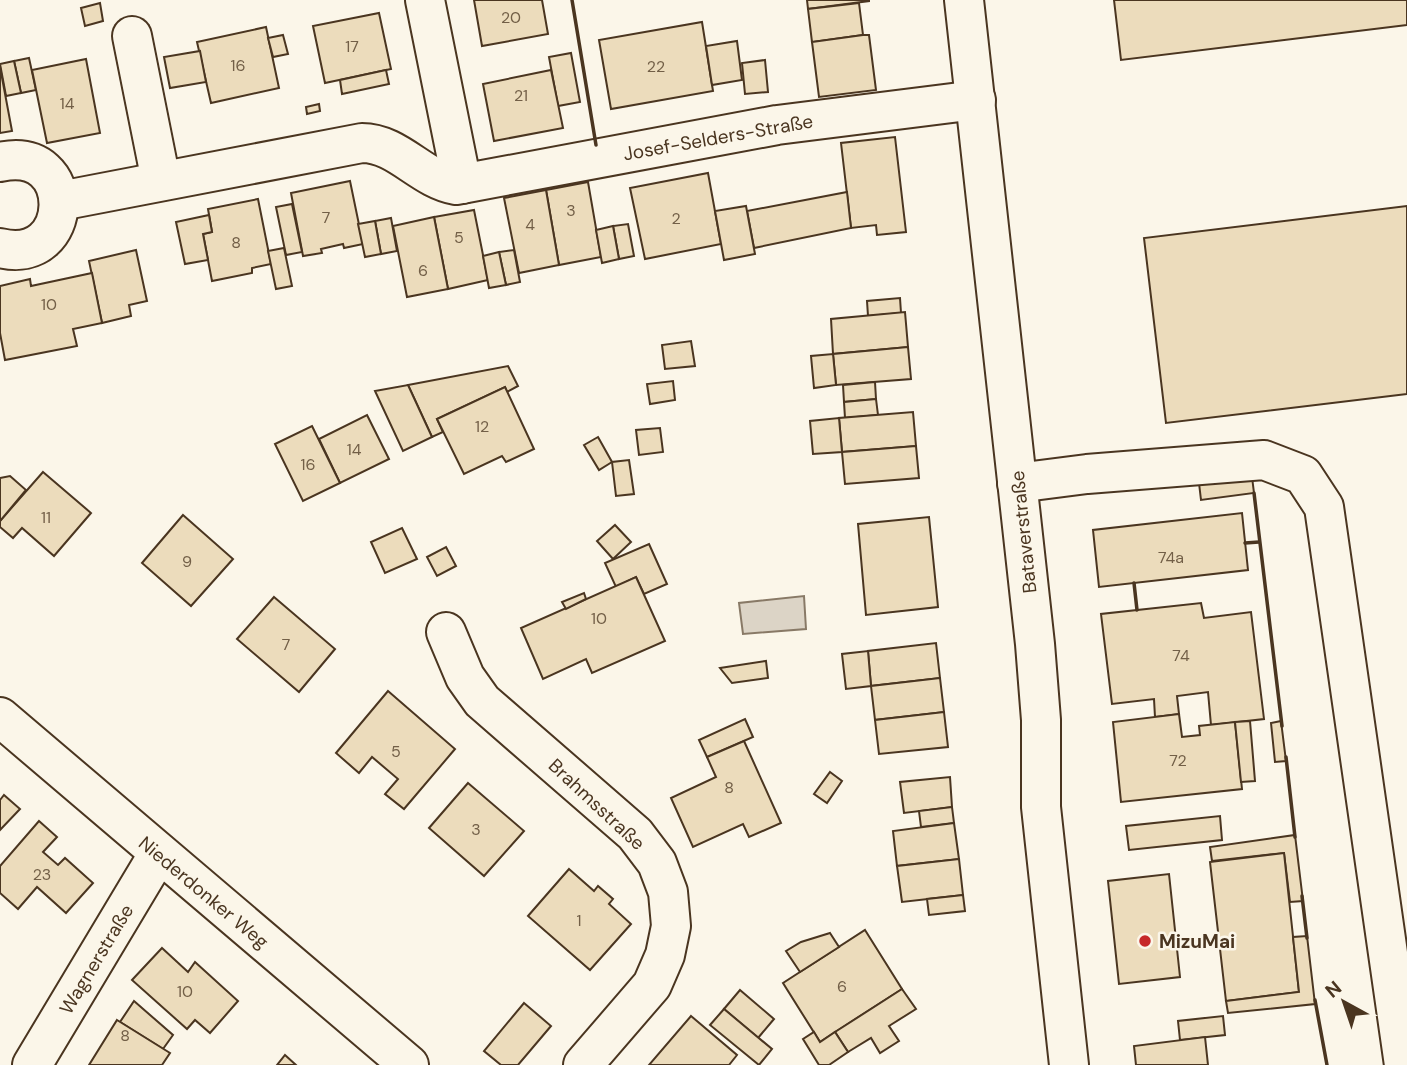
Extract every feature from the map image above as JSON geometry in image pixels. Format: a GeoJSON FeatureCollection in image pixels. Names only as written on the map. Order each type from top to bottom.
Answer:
{"type":"FeatureCollection","features":[{"type":"Feature","properties":{"kind":"street"},"geometry":{"type":"LineString","coordinates":[[425,0],[462,184]]}},
{"type":"Feature","properties":{"kind":"street","name":"Bataverstraße"},"geometry":{"type":"LineString","coordinates":[[964,0],[1035,644],[1041,720],[1041,807],[1069,1065]]}},
{"type":"Feature","properties":{"kind":"street"},"geometry":{"type":"LineString","coordinates":[[132,36],[162,181]]}},
{"type":"Feature","properties":{"kind":"street","name":"Josef-Selders-Straße"},"geometry":{"type":"LineString","coordinates":[[60,201],[362,143],[385,147],[444,183],[456,186],[777,125],[976,100]]}},
{"type":"Feature","properties":{"kind":"street"},"geometry":{"type":"LineString","coordinates":[[0,162],[10,159],[25,160],[38,166],[49,175],[60,201],[58,217],[51,231],[40,242],[26,249],[0,248]]}},
{"type":"Feature","properties":{"kind":"street"},"geometry":{"type":"LineString","coordinates":[[1017,483],[1087,474],[1264,460],[1303,475],[1324,507],[1404,1065]]}},
{"type":"Feature","properties":{"kind":"street","name":"Brahmsstraße"},"geometry":{"type":"LineString","coordinates":[[446,632],[465,677],[482,701],[635,834],[657,863],[668,892],[671,926],[665,956],[652,985],[583,1065]]}},
{"type":"Feature","properties":{"kind":"street","name":"Niederdonker Weg"},"geometry":{"type":"LineString","coordinates":[[0,717],[409,1065]]}},
{"type":"Feature","properties":{"kind":"street","name":"Wagnerstraße"},"geometry":{"type":"LineString","coordinates":[[33,1065],[159,853]]}},
{"type":"Feature","properties":{"kind":"shaded area"},"geometry":{"type":"Polygon","coordinates":[[[804,596],[806,629],[743,634],[739,603],[804,596]]]}},
{"type":"Feature","properties":{"kind":"building"},"geometry":{"type":"Polygon","coordinates":[[[474,0],[542,0],[548,34],[482,46],[474,0]]]}},
{"type":"Feature","properties":{"kind":"building"},"geometry":{"type":"Polygon","coordinates":[[[807,0],[869,0],[869,1],[808,9],[807,0]]]}},
{"type":"Feature","properties":{"kind":"building"},"geometry":{"type":"Polygon","coordinates":[[[1114,0],[1407,0],[1407,25],[1121,60],[1114,0]]]}},
{"type":"Feature","properties":{"kind":"building"},"geometry":{"type":"Polygon","coordinates":[[[100,3],[103,21],[85,26],[81,8],[100,3]]]}},
{"type":"Feature","properties":{"kind":"building"},"geometry":{"type":"Polygon","coordinates":[[[859,3],[863,35],[812,42],[808,9],[859,3]]]}},
{"type":"Feature","properties":{"kind":"building"},"geometry":{"type":"Polygon","coordinates":[[[379,13],[391,69],[325,83],[313,26],[379,13]]]}},
{"type":"Feature","properties":{"kind":"building"},"geometry":{"type":"Polygon","coordinates":[[[702,22],[713,91],[611,109],[599,40],[702,22]]]}},
{"type":"Feature","properties":{"kind":"building"},"geometry":{"type":"Polygon","coordinates":[[[266,27],[279,88],[211,103],[197,42],[266,27]]]}},
{"type":"Feature","properties":{"kind":"building"},"geometry":{"type":"Polygon","coordinates":[[[283,35],[288,54],[273,57],[268,38],[283,35]]]}},
{"type":"Feature","properties":{"kind":"building"},"geometry":{"type":"Polygon","coordinates":[[[869,35],[876,90],[819,97],[812,42],[869,35]]]}},
{"type":"Feature","properties":{"kind":"building"},"geometry":{"type":"Polygon","coordinates":[[[737,41],[742,80],[712,85],[706,46],[737,41]]]}},
{"type":"Feature","properties":{"kind":"building"},"geometry":{"type":"Polygon","coordinates":[[[200,51],[206,82],[170,88],[164,57],[200,51]]]}},
{"type":"Feature","properties":{"kind":"building"},"geometry":{"type":"Polygon","coordinates":[[[571,53],[580,102],[558,106],[549,57],[571,53]]]}},
{"type":"Feature","properties":{"kind":"building"},"geometry":{"type":"Polygon","coordinates":[[[29,58],[36,90],[21,93],[14,61],[29,58]]]}},
{"type":"Feature","properties":{"kind":"building"},"geometry":{"type":"Polygon","coordinates":[[[86,59],[100,133],[47,143],[32,70],[86,59]]]}},
{"type":"Feature","properties":{"kind":"building"},"geometry":{"type":"Polygon","coordinates":[[[765,60],[768,92],[745,94],[742,63],[765,60]]]}},
{"type":"Feature","properties":{"kind":"building"},"geometry":{"type":"Polygon","coordinates":[[[14,61],[21,93],[6,96],[0,64],[14,61]]]}},
{"type":"Feature","properties":{"kind":"building"},"geometry":{"type":"Polygon","coordinates":[[[0,67],[12,131],[0,133],[0,67]]]}},
{"type":"Feature","properties":{"kind":"building"},"geometry":{"type":"Polygon","coordinates":[[[386,70],[389,84],[342,94],[340,80],[386,70]]]}},
{"type":"Feature","properties":{"kind":"building"},"geometry":{"type":"Polygon","coordinates":[[[551,70],[563,128],[494,141],[483,84],[551,70]]]}},
{"type":"Feature","properties":{"kind":"building"},"geometry":{"type":"Polygon","coordinates":[[[319,104],[320,111],[307,114],[306,107],[319,104]]]}},
{"type":"Feature","properties":{"kind":"building"},"geometry":{"type":"Polygon","coordinates":[[[895,137],[906,232],[877,235],[876,225],[851,228],[841,143],[895,137]]]}},
{"type":"Feature","properties":{"kind":"building"},"geometry":{"type":"Polygon","coordinates":[[[708,173],[721,244],[645,259],[630,188],[708,173]]]}},
{"type":"Feature","properties":{"kind":"building"},"geometry":{"type":"Polygon","coordinates":[[[350,181],[363,244],[344,248],[343,244],[321,249],[322,253],[303,256],[291,193],[350,181]]]}},
{"type":"Feature","properties":{"kind":"building"},"geometry":{"type":"Polygon","coordinates":[[[588,182],[601,257],[559,265],[546,190],[588,182]]]}},
{"type":"Feature","properties":{"kind":"building"},"geometry":{"type":"Polygon","coordinates":[[[546,190],[559,265],[519,273],[504,198],[546,190]]]}},
{"type":"Feature","properties":{"kind":"building"},"geometry":{"type":"Polygon","coordinates":[[[847,192],[851,228],[754,248],[747,211],[847,192]]]}},
{"type":"Feature","properties":{"kind":"building"},"geometry":{"type":"Polygon","coordinates":[[[258,199],[271,264],[252,268],[252,273],[212,281],[203,234],[212,232],[208,209],[258,199]]]}},
{"type":"Feature","properties":{"kind":"building"},"geometry":{"type":"Polygon","coordinates":[[[292,204],[302,252],[286,255],[276,207],[292,204]]]}},
{"type":"Feature","properties":{"kind":"building"},"geometry":{"type":"Polygon","coordinates":[[[746,206],[755,254],[724,260],[715,211],[746,206]]]}},
{"type":"Feature","properties":{"kind":"building"},"geometry":{"type":"Polygon","coordinates":[[[1407,206],[1407,394],[1166,423],[1144,238],[1407,206]]]}},
{"type":"Feature","properties":{"kind":"building"},"geometry":{"type":"Polygon","coordinates":[[[474,210],[488,280],[448,289],[434,217],[474,210]]]}},
{"type":"Feature","properties":{"kind":"building"},"geometry":{"type":"Polygon","coordinates":[[[209,215],[212,232],[203,234],[208,260],[185,264],[176,222],[209,215]]]}},
{"type":"Feature","properties":{"kind":"building"},"geometry":{"type":"Polygon","coordinates":[[[434,217],[448,289],[407,297],[393,226],[434,217]]]}},
{"type":"Feature","properties":{"kind":"building"},"geometry":{"type":"Polygon","coordinates":[[[391,218],[397,251],[381,254],[375,221],[391,218]]]}},
{"type":"Feature","properties":{"kind":"building"},"geometry":{"type":"Polygon","coordinates":[[[375,221],[381,254],[365,257],[358,224],[375,221]]]}},
{"type":"Feature","properties":{"kind":"building"},"geometry":{"type":"Polygon","coordinates":[[[628,224],[634,256],[619,259],[613,226],[628,224]]]}},
{"type":"Feature","properties":{"kind":"building"},"geometry":{"type":"Polygon","coordinates":[[[613,226],[619,259],[602,263],[596,230],[613,226]]]}},
{"type":"Feature","properties":{"kind":"building"},"geometry":{"type":"Polygon","coordinates":[[[284,248],[292,286],[276,289],[268,251],[284,248]]]}},
{"type":"Feature","properties":{"kind":"building"},"geometry":{"type":"Polygon","coordinates":[[[136,250],[147,301],[129,305],[131,316],[102,323],[89,261],[136,250]]]}},
{"type":"Feature","properties":{"kind":"building"},"geometry":{"type":"Polygon","coordinates":[[[514,250],[520,282],[506,285],[499,252],[514,250]]]}},
{"type":"Feature","properties":{"kind":"building"},"geometry":{"type":"Polygon","coordinates":[[[499,252],[506,285],[489,288],[483,256],[499,252]]]}},
{"type":"Feature","properties":{"kind":"building"},"geometry":{"type":"Polygon","coordinates":[[[92,273],[102,323],[73,329],[77,346],[5,360],[0,333],[0,286],[30,279],[31,286],[92,273]]]}},
{"type":"Feature","properties":{"kind":"building"},"geometry":{"type":"Polygon","coordinates":[[[900,298],[901,313],[868,316],[867,301],[900,298]]]}},
{"type":"Feature","properties":{"kind":"building"},"geometry":{"type":"Polygon","coordinates":[[[905,312],[908,347],[833,354],[831,319],[905,312]]]}},
{"type":"Feature","properties":{"kind":"building"},"geometry":{"type":"Polygon","coordinates":[[[691,341],[695,366],[665,369],[662,345],[691,341]]]}},
{"type":"Feature","properties":{"kind":"building"},"geometry":{"type":"Polygon","coordinates":[[[908,347],[911,379],[836,385],[833,354],[908,347]]]}},
{"type":"Feature","properties":{"kind":"building"},"geometry":{"type":"Polygon","coordinates":[[[833,354],[836,385],[814,388],[811,356],[833,354]]]}},
{"type":"Feature","properties":{"kind":"building"},"geometry":{"type":"Polygon","coordinates":[[[508,366],[518,386],[507,392],[505,387],[437,419],[443,432],[432,437],[408,385],[508,366]]]}},
{"type":"Feature","properties":{"kind":"building"},"geometry":{"type":"Polygon","coordinates":[[[673,381],[675,400],[650,404],[647,384],[673,381]]]}},
{"type":"Feature","properties":{"kind":"building"},"geometry":{"type":"Polygon","coordinates":[[[875,382],[876,399],[844,402],[843,385],[875,382]]]}},
{"type":"Feature","properties":{"kind":"building"},"geometry":{"type":"Polygon","coordinates":[[[408,385],[432,437],[403,451],[375,391],[408,385]]]}},
{"type":"Feature","properties":{"kind":"building"},"geometry":{"type":"Polygon","coordinates":[[[505,387],[534,449],[506,462],[502,456],[464,474],[437,419],[505,387]]]}},
{"type":"Feature","properties":{"kind":"building"},"geometry":{"type":"Polygon","coordinates":[[[876,399],[878,415],[845,418],[844,402],[876,399]]]}},
{"type":"Feature","properties":{"kind":"building"},"geometry":{"type":"Polygon","coordinates":[[[913,412],[916,446],[842,452],[839,418],[913,412]]]}},
{"type":"Feature","properties":{"kind":"building"},"geometry":{"type":"Polygon","coordinates":[[[367,415],[389,459],[340,483],[319,439],[367,415]]]}},
{"type":"Feature","properties":{"kind":"building"},"geometry":{"type":"Polygon","coordinates":[[[839,418],[842,452],[813,454],[810,421],[839,418]]]}},
{"type":"Feature","properties":{"kind":"building"},"geometry":{"type":"Polygon","coordinates":[[[312,426],[340,483],[303,501],[275,444],[312,426]]]}},
{"type":"Feature","properties":{"kind":"building"},"geometry":{"type":"Polygon","coordinates":[[[660,428],[663,452],[639,455],[636,430],[660,428]]]}},
{"type":"Feature","properties":{"kind":"building"},"geometry":{"type":"Polygon","coordinates":[[[598,437],[612,462],[599,470],[584,445],[598,437]]]}},
{"type":"Feature","properties":{"kind":"building"},"geometry":{"type":"Polygon","coordinates":[[[916,446],[919,478],[845,484],[842,452],[916,446]]]}},
{"type":"Feature","properties":{"kind":"building"},"geometry":{"type":"Polygon","coordinates":[[[629,460],[634,494],[616,496],[612,462],[629,460]]]}},
{"type":"Feature","properties":{"kind":"building"},"geometry":{"type":"Polygon","coordinates":[[[43,472],[91,513],[54,556],[22,528],[13,538],[0,527],[0,521],[43,472]]]}},
{"type":"Feature","properties":{"kind":"building"},"geometry":{"type":"Polygon","coordinates":[[[10,476],[26,490],[0,521],[0,478],[10,476]]]}},
{"type":"Feature","properties":{"kind":"building"},"geometry":{"type":"Polygon","coordinates":[[[1252,477],[1254,493],[1201,500],[1199,483],[1252,477]]]}},
{"type":"Feature","properties":{"kind":"building"},"geometry":{"type":"Polygon","coordinates":[[[1242,513],[1248,570],[1099,587],[1093,530],[1242,513]]]}},
{"type":"Feature","properties":{"kind":"building"},"geometry":{"type":"Polygon","coordinates":[[[183,515],[233,559],[191,606],[142,563],[183,515]]]}},
{"type":"Feature","properties":{"kind":"building"},"geometry":{"type":"Polygon","coordinates":[[[929,517],[938,607],[866,615],[858,524],[929,517]]]}},
{"type":"Feature","properties":{"kind":"building"},"geometry":{"type":"Polygon","coordinates":[[[615,525],[631,542],[613,559],[597,541],[615,525]]]}},
{"type":"Feature","properties":{"kind":"building"},"geometry":{"type":"Polygon","coordinates":[[[402,528],[417,559],[385,573],[371,542],[402,528]]]}},
{"type":"Feature","properties":{"kind":"building"},"geometry":{"type":"Polygon","coordinates":[[[649,544],[667,584],[644,594],[636,577],[616,587],[605,563],[649,544]]]}},
{"type":"Feature","properties":{"kind":"building"},"geometry":{"type":"Polygon","coordinates":[[[446,547],[456,566],[437,576],[427,557],[446,547]]]}},
{"type":"Feature","properties":{"kind":"building"},"geometry":{"type":"Polygon","coordinates":[[[636,577],[665,641],[592,673],[586,659],[543,679],[521,628],[636,577]]]}},
{"type":"Feature","properties":{"kind":"building"},"geometry":{"type":"Polygon","coordinates":[[[584,593],[586,599],[566,609],[562,602],[584,593]]]}},
{"type":"Feature","properties":{"kind":"building"},"geometry":{"type":"Polygon","coordinates":[[[274,597],[335,649],[299,692],[237,639],[274,597]]]}},
{"type":"Feature","properties":{"kind":"building"},"geometry":{"type":"Polygon","coordinates":[[[1201,603],[1204,618],[1251,612],[1264,719],[1211,725],[1208,692],[1177,696],[1179,714],[1155,717],[1154,699],[1112,704],[1101,614],[1201,603]]]}},
{"type":"Feature","properties":{"kind":"building"},"geometry":{"type":"Polygon","coordinates":[[[936,643],[940,678],[871,686],[868,651],[936,643]]]}},
{"type":"Feature","properties":{"kind":"building"},"geometry":{"type":"Polygon","coordinates":[[[868,651],[871,686],[846,689],[842,654],[868,651]]]}},
{"type":"Feature","properties":{"kind":"building"},"geometry":{"type":"Polygon","coordinates":[[[766,661],[768,678],[732,683],[720,668],[766,661]]]}},
{"type":"Feature","properties":{"kind":"building"},"geometry":{"type":"Polygon","coordinates":[[[940,678],[944,712],[875,720],[871,686],[940,678]]]}},
{"type":"Feature","properties":{"kind":"building"},"geometry":{"type":"Polygon","coordinates":[[[388,691],[455,749],[404,809],[385,794],[398,779],[372,757],[359,773],[336,753],[388,691]]]}},
{"type":"Feature","properties":{"kind":"building"},"geometry":{"type":"Polygon","coordinates":[[[944,712],[948,747],[879,754],[875,720],[944,712]]]}},
{"type":"Feature","properties":{"kind":"building"},"geometry":{"type":"Polygon","coordinates":[[[1179,714],[1182,737],[1200,735],[1199,726],[1235,722],[1242,789],[1121,802],[1113,722],[1179,714]]]}},
{"type":"Feature","properties":{"kind":"building"},"geometry":{"type":"Polygon","coordinates":[[[745,719],[753,737],[707,757],[699,740],[745,719]]]}},
{"type":"Feature","properties":{"kind":"building"},"geometry":{"type":"Polygon","coordinates":[[[1250,721],[1255,781],[1241,782],[1235,722],[1250,721]]]}},
{"type":"Feature","properties":{"kind":"building"},"geometry":{"type":"Polygon","coordinates":[[[1281,721],[1286,761],[1275,762],[1271,723],[1281,721]]]}},
{"type":"Feature","properties":{"kind":"building"},"geometry":{"type":"Polygon","coordinates":[[[744,741],[781,823],[749,837],[743,824],[693,847],[671,798],[716,777],[707,757],[744,741]]]}},
{"type":"Feature","properties":{"kind":"building"},"geometry":{"type":"Polygon","coordinates":[[[830,772],[842,781],[827,803],[814,794],[830,772]]]}},
{"type":"Feature","properties":{"kind":"building"},"geometry":{"type":"Polygon","coordinates":[[[950,777],[952,807],[904,813],[900,782],[950,777]]]}},
{"type":"Feature","properties":{"kind":"building"},"geometry":{"type":"Polygon","coordinates":[[[468,783],[524,831],[484,876],[429,828],[468,783]]]}},
{"type":"Feature","properties":{"kind":"building"},"geometry":{"type":"Polygon","coordinates":[[[4,795],[20,809],[0,830],[0,800],[4,795]]]}},
{"type":"Feature","properties":{"kind":"building"},"geometry":{"type":"Polygon","coordinates":[[[952,807],[954,823],[921,827],[919,811],[952,807]]]}},
{"type":"Feature","properties":{"kind":"building"},"geometry":{"type":"Polygon","coordinates":[[[1220,816],[1222,840],[1129,850],[1126,826],[1220,816]]]}},
{"type":"Feature","properties":{"kind":"building"},"geometry":{"type":"Polygon","coordinates":[[[39,821],[57,837],[43,852],[58,865],[65,858],[93,883],[66,913],[37,887],[18,909],[0,893],[0,866],[39,821]]]}},
{"type":"Feature","properties":{"kind":"building"},"geometry":{"type":"Polygon","coordinates":[[[954,823],[959,859],[897,866],[893,831],[954,823]]]}},
{"type":"Feature","properties":{"kind":"building"},"geometry":{"type":"Polygon","coordinates":[[[1295,835],[1303,901],[1290,902],[1284,853],[1212,861],[1210,847],[1295,835]]]}},
{"type":"Feature","properties":{"kind":"building"},"geometry":{"type":"Polygon","coordinates":[[[1284,853],[1299,992],[1226,1001],[1210,862],[1284,853]]]}},
{"type":"Feature","properties":{"kind":"building"},"geometry":{"type":"Polygon","coordinates":[[[959,859],[963,895],[902,902],[897,866],[959,859]]]}},
{"type":"Feature","properties":{"kind":"building"},"geometry":{"type":"Polygon","coordinates":[[[569,869],[594,891],[598,886],[613,899],[609,904],[631,924],[590,970],[528,916],[569,869]]]}},
{"type":"Feature","properties":{"kind":"building","name":"MizuMai"},"geometry":{"type":"Polygon","coordinates":[[[1169,874],[1180,977],[1119,984],[1108,881],[1169,874]]]}},
{"type":"Feature","properties":{"kind":"building"},"geometry":{"type":"Polygon","coordinates":[[[963,895],[965,911],[929,915],[927,899],[963,895]]]}},
{"type":"Feature","properties":{"kind":"building"},"geometry":{"type":"Polygon","coordinates":[[[865,930],[902,989],[820,1042],[783,983],[865,930]]]}},
{"type":"Feature","properties":{"kind":"building"},"geometry":{"type":"Polygon","coordinates":[[[830,933],[839,947],[800,972],[786,951],[801,942],[830,933]]]}},
{"type":"Feature","properties":{"kind":"building"},"geometry":{"type":"Polygon","coordinates":[[[1307,936],[1315,1004],[1228,1013],[1226,1001],[1299,992],[1293,937],[1307,936]]]}},
{"type":"Feature","properties":{"kind":"building"},"geometry":{"type":"Polygon","coordinates":[[[162,948],[188,972],[195,962],[238,1001],[210,1033],[195,1020],[187,1029],[132,980],[162,948]]]}},
{"type":"Feature","properties":{"kind":"building"},"geometry":{"type":"Polygon","coordinates":[[[902,989],[916,1009],[889,1026],[899,1041],[880,1053],[871,1038],[848,1052],[835,1032],[902,989]]]}},
{"type":"Feature","properties":{"kind":"building"},"geometry":{"type":"Polygon","coordinates":[[[740,990],[774,1019],[758,1038],[724,1009],[740,990]]]}},
{"type":"Feature","properties":{"kind":"building"},"geometry":{"type":"Polygon","coordinates":[[[134,1001],[173,1035],[163,1049],[120,1022],[134,1001]]]}},
{"type":"Feature","properties":{"kind":"building"},"geometry":{"type":"Polygon","coordinates":[[[524,1003],[551,1026],[518,1065],[501,1065],[484,1051],[524,1003]]]}},
{"type":"Feature","properties":{"kind":"building"},"geometry":{"type":"Polygon","coordinates":[[[724,1009],[772,1049],[759,1065],[710,1025],[724,1009]]]}},
{"type":"Feature","properties":{"kind":"building"},"geometry":{"type":"Polygon","coordinates":[[[691,1016],[737,1055],[729,1065],[649,1065],[691,1016]]]}},
{"type":"Feature","properties":{"kind":"building"},"geometry":{"type":"Polygon","coordinates":[[[1223,1016],[1225,1035],[1180,1040],[1178,1021],[1223,1016]]]}},
{"type":"Feature","properties":{"kind":"building"},"geometry":{"type":"Polygon","coordinates":[[[117,1020],[170,1053],[162,1065],[89,1065],[117,1020]]]}},
{"type":"Feature","properties":{"kind":"building"},"geometry":{"type":"Polygon","coordinates":[[[814,1032],[820,1042],[835,1032],[848,1052],[829,1065],[819,1065],[803,1039],[814,1032]]]}},
{"type":"Feature","properties":{"kind":"building"},"geometry":{"type":"Polygon","coordinates":[[[1205,1037],[1208,1065],[1136,1065],[1134,1046],[1205,1037]]]}},
{"type":"Feature","properties":{"kind":"building"},"geometry":{"type":"Polygon","coordinates":[[[285,1055],[296,1065],[277,1065],[285,1055]]]}},
{"type":"Feature","properties":{"kind":"wall"},"geometry":{"type":"LineString","coordinates":[[572,0],[596,145]]}},
{"type":"Feature","properties":{"kind":"wall"},"geometry":{"type":"LineString","coordinates":[[1254,493],[1282,726]]}},
{"type":"Feature","properties":{"kind":"wall"},"geometry":{"type":"LineString","coordinates":[[1245,543],[1259,542]]}},
{"type":"Feature","properties":{"kind":"wall"},"geometry":{"type":"LineString","coordinates":[[1134,583],[1137,610]]}},
{"type":"Feature","properties":{"kind":"wall"},"geometry":{"type":"LineString","coordinates":[[1286,757],[1295,837]]}},
{"type":"Feature","properties":{"kind":"wall"},"geometry":{"type":"LineString","coordinates":[[1302,896],[1307,938]]}},
{"type":"Feature","properties":{"kind":"wall"},"geometry":{"type":"LineString","coordinates":[[1315,1000],[1327,1065]]}},
{"type":"Feature","properties":{"kind":"place","name":"MizuMai"},"geometry":{"type":"Point","coordinates":[1145,941]}}]}
